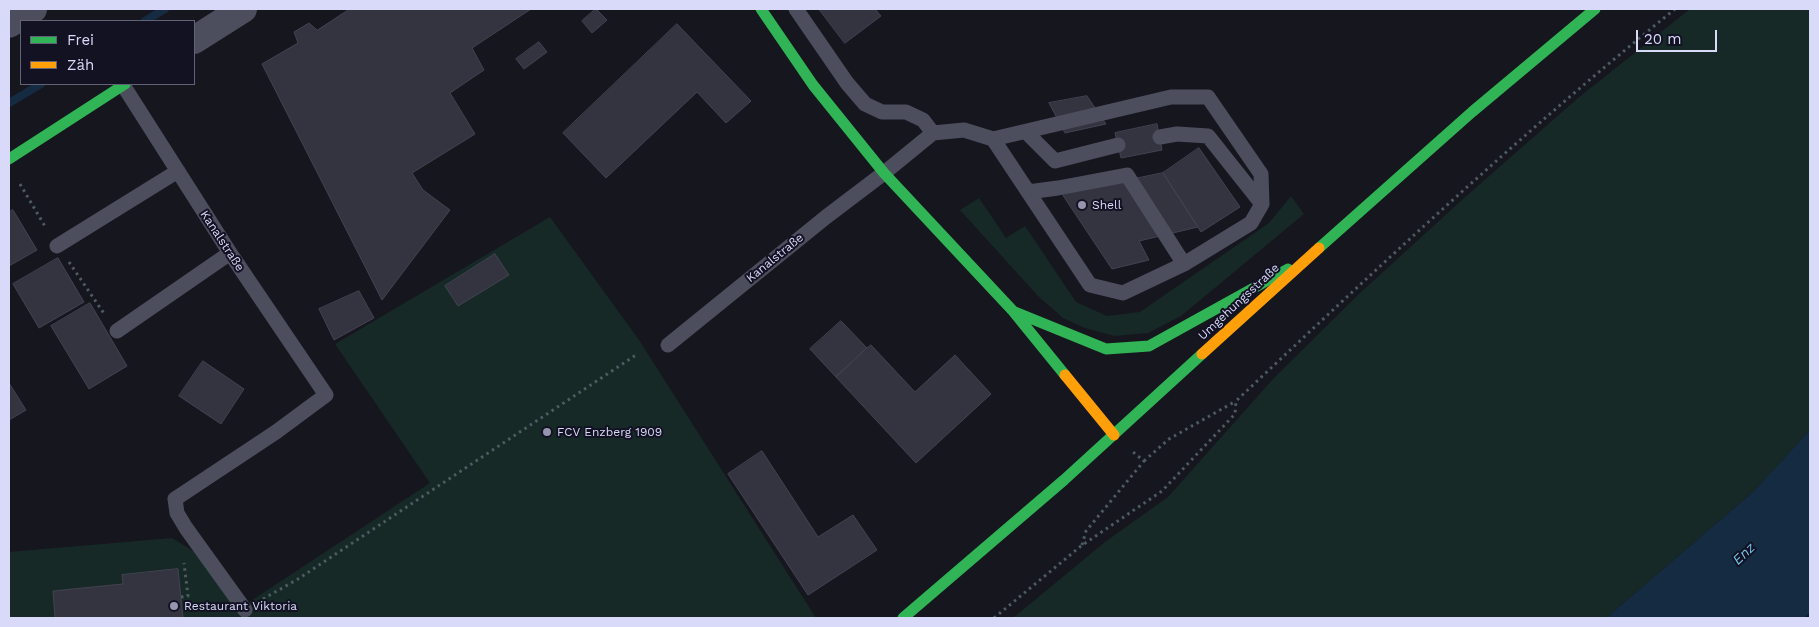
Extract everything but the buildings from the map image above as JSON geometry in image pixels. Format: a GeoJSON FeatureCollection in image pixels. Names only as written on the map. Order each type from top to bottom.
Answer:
{"type":"FeatureCollection","features":[{"type":"Feature","properties":{"kind":"main road"},"geometry":{"type":"LineString","coordinates":[[761,9],[813,85],[884,173],[1013,311],[1114,435]]}},
{"type":"Feature","properties":{"kind":"main road","name":"Umgehungsstraße"},"geometry":{"type":"LineString","coordinates":[[903,618],[1114,435],[1306,259],[1479,106],[1594,9]]}},
{"type":"Feature","properties":{"kind":"main road","name":"Kanalstraße"},"geometry":{"type":"LineString","coordinates":[[9,158],[122,85]]}},
{"type":"Feature","properties":{"kind":"main road"},"geometry":{"type":"LineString","coordinates":[[1013,311],[1106,349],[1149,346],[1306,259]]}},
{"type":"Feature","properties":{"kind":"street"},"geometry":{"type":"LineString","coordinates":[[9,24],[33,9]]}},
{"type":"Feature","properties":{"kind":"street"},"geometry":{"type":"LineString","coordinates":[[195,39],[244,9]]}},
{"type":"Feature","properties":{"kind":"lane"},"geometry":{"type":"LineString","coordinates":[[796,9],[847,83],[865,104],[882,112],[906,112],[923,120],[933,133],[964,130],[993,139],[1171,97],[1208,97],[1261,174],[1262,204],[1250,222],[1184,264],[1123,293],[1090,285],[993,139]]}},
{"type":"Feature","properties":{"kind":"lane","name":"Kanalstraße"},"geometry":{"type":"LineString","coordinates":[[125,85],[230,253],[326,395],[276,432],[175,499],[177,513],[186,528],[245,610]]}},
{"type":"Feature","properties":{"kind":"lane"},"geometry":{"type":"LineString","coordinates":[[1026,132],[1054,161],[1118,145]]}},
{"type":"Feature","properties":{"kind":"lane","name":"Kanalstraße"},"geometry":{"type":"LineString","coordinates":[[668,345],[933,133]]}},
{"type":"Feature","properties":{"kind":"lane"},"geometry":{"type":"LineString","coordinates":[[1160,137],[1177,134],[1208,136],[1262,204]]}},
{"type":"Feature","properties":{"kind":"lane"},"geometry":{"type":"LineString","coordinates":[[58,246],[178,171]]}},
{"type":"Feature","properties":{"kind":"lane"},"geometry":{"type":"LineString","coordinates":[[1028,192],[1127,175],[1184,264]]}},
{"type":"Feature","properties":{"kind":"lane"},"geometry":{"type":"LineString","coordinates":[[117,331],[230,253]]}},
{"type":"Feature","properties":{"kind":"path"},"geometry":{"type":"LineString","coordinates":[[1082,546],[1086,531],[1144,461],[1169,439],[1236,401],[1394,252],[1607,65],[1675,9]]}},
{"type":"Feature","properties":{"kind":"path"},"geometry":{"type":"LineString","coordinates":[[18,182],[58,246],[117,331]]}},
{"type":"Feature","properties":{"kind":"path"},"geometry":{"type":"LineString","coordinates":[[245,610],[307,573],[636,355]]}},
{"type":"Feature","properties":{"kind":"path"},"geometry":{"type":"LineString","coordinates":[[995,618],[1082,546],[1162,491],[1235,414],[1236,401]]}},
{"type":"Feature","properties":{"kind":"path"},"geometry":{"type":"LineString","coordinates":[[1114,435],[1144,461]]}},
{"type":"Feature","properties":{"kind":"path"},"geometry":{"type":"LineString","coordinates":[[181,597],[188,596],[184,561]]}},
{"type":"Feature","properties":{"kind":"green space"},"geometry":{"type":"Polygon","coordinates":[[[1690,9],[1810,9],[1810,430],[1753,492],[1606,618],[1013,618],[1105,542],[1168,497],[1273,379],[1359,294],[1578,98],[1690,9]]]}},
{"type":"Feature","properties":{"kind":"green space"},"geometry":{"type":"Polygon","coordinates":[[[1291,196],[1304,214],[1181,316],[1148,333],[1114,336],[1085,328],[1063,318],[1038,296],[960,210],[979,198],[1006,238],[1025,226],[1076,302],[1107,316],[1140,312],[1269,223],[1291,196]]]}},
{"type":"Feature","properties":{"kind":"green space","name":"FCV Enzberg 1909"},"geometry":{"type":"Polygon","coordinates":[[[550,217],[639,340],[816,618],[9,618],[9,552],[172,538],[203,557],[237,610],[430,483],[335,344],[550,217]]]}},
{"type":"Feature","properties":{"kind":"water","name":"Enz"},"geometry":{"type":"Polygon","coordinates":[[[1810,430],[1810,613],[1804,618],[1606,618],[1753,492],[1810,430]]]}},
{"type":"Feature","properties":{"kind":"waterway"},"geometry":{"type":"LineString","coordinates":[[147,20],[165,9]]}},
{"type":"Feature","properties":{"kind":"waterway"},"geometry":{"type":"LineString","coordinates":[[9,103],[39,85]]}},
{"type":"Feature","properties":{"kind":"traffic: fast"},"geometry":{"type":"LineString","coordinates":[[761,9],[813,85],[884,173],[1013,311],[1065,375]]}},
{"type":"Feature","properties":{"kind":"traffic: fast"},"geometry":{"type":"LineString","coordinates":[[1319,248],[1472,112],[1595,9]]}},
{"type":"Feature","properties":{"kind":"traffic: fast"},"geometry":{"type":"LineString","coordinates":[[9,159],[123,85]]}},
{"type":"Feature","properties":{"kind":"traffic: fast"},"geometry":{"type":"LineString","coordinates":[[1015,312],[1106,349],[1149,346],[1288,269]]}},
{"type":"Feature","properties":{"kind":"traffic: fast"},"geometry":{"type":"LineString","coordinates":[[903,618],[1064,480],[1202,354]]}},
{"type":"Feature","properties":{"kind":"traffic: slow"},"geometry":{"type":"LineString","coordinates":[[1202,354],[1319,248]]}},
{"type":"Feature","properties":{"kind":"traffic: slow"},"geometry":{"type":"LineString","coordinates":[[1065,375],[1114,435]]}},
{"type":"Feature","properties":{"kind":"place","name":"Shell"},"geometry":{"type":"Point","coordinates":[1082,205]}},
{"type":"Feature","properties":{"kind":"place","name":"FCV Enzberg 1909"},"geometry":{"type":"Point","coordinates":[547,432]}},
{"type":"Feature","properties":{"kind":"place","name":"Restaurant Viktoria"},"geometry":{"type":"Point","coordinates":[174,606]}}]}
